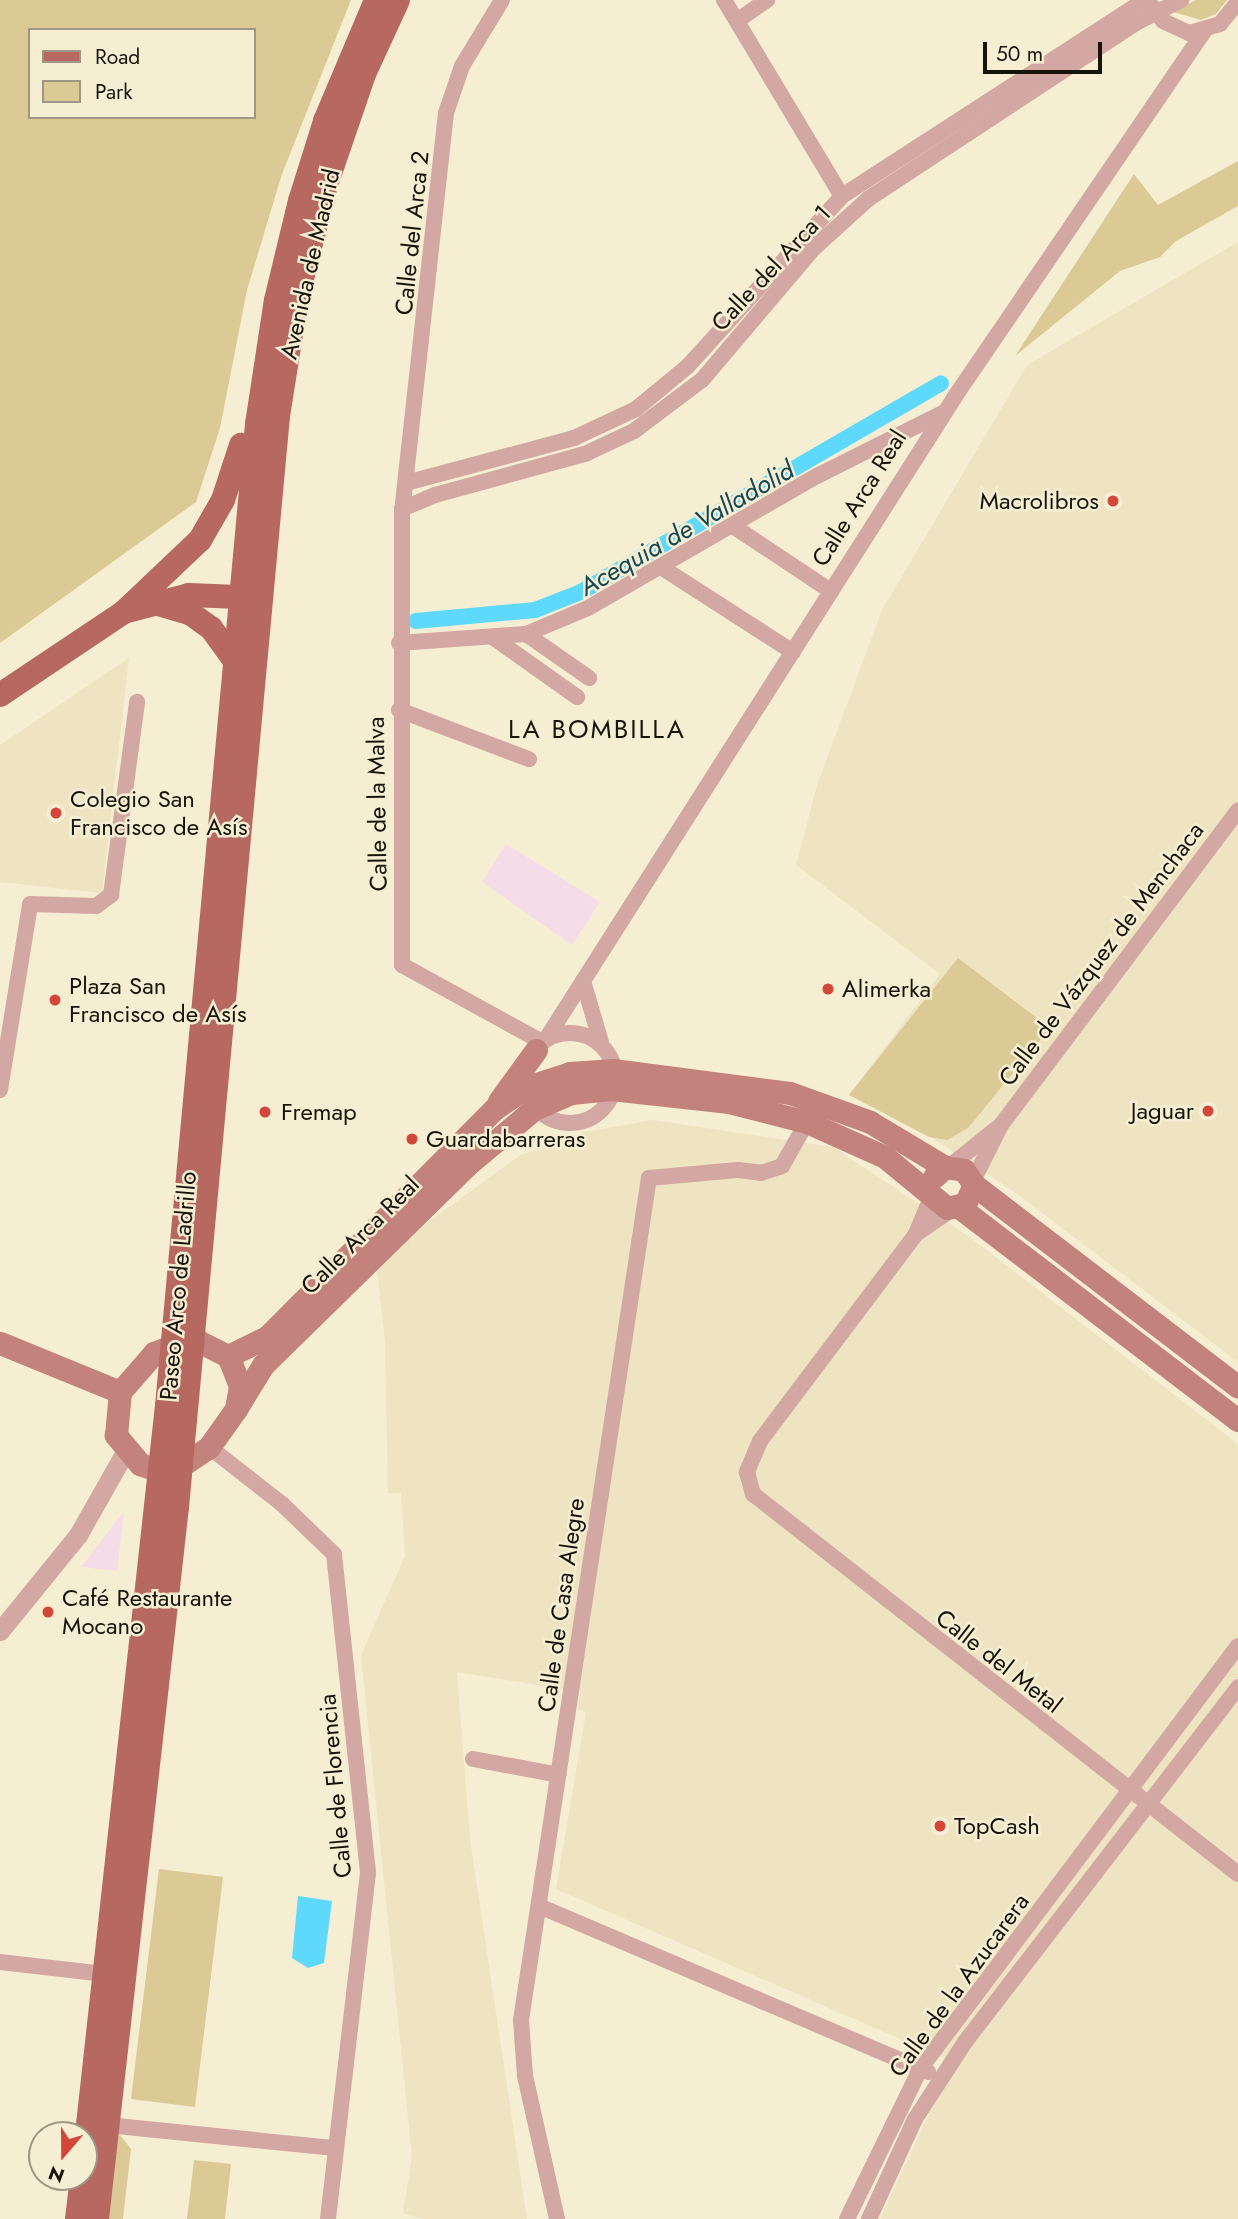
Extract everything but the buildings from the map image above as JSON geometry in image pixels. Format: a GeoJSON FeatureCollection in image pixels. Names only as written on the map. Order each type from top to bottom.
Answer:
{"type":"FeatureCollection","features":[{"type":"Feature","properties":{"kind":"main road","name":"Avenida de Madrid"},"geometry":{"type":"LineString","coordinates":[[239,597],[265,363],[300,201],[325,121],[376,0]]}},
{"type":"Feature","properties":{"kind":"main road","name":"Avenida de Madrid"},"geometry":{"type":"LineString","coordinates":[[261,580],[296,302],[326,185],[364,74],[398,0]]}},
{"type":"Feature","properties":{"kind":"main road","name":"Avenida de Madrid"},"geometry":{"type":"LineString","coordinates":[[124,612],[200,540],[234,475],[273,260],[300,201]]}},
{"type":"Feature","properties":{"kind":"main road"},"geometry":{"type":"LineString","coordinates":[[0,695],[124,612],[188,595],[239,597],[261,580]]}},
{"type":"Feature","properties":{"kind":"main road","name":"Paseo Arco de Ladrillo"},"geometry":{"type":"LineString","coordinates":[[182,1341],[261,580]]}},
{"type":"Feature","properties":{"kind":"main road","name":"Paseo Arco de Ladrillo"},"geometry":{"type":"LineString","coordinates":[[97,2219],[126,1948],[171,1469],[228,768],[239,597]]}},
{"type":"Feature","properties":{"kind":"main road"},"geometry":{"type":"LineString","coordinates":[[158,604],[190,613],[211,628],[233,658]]}},
{"type":"Feature","properties":{"kind":"main road"},"geometry":{"type":"LineString","coordinates":[[494,1109],[542,1043]]}},
{"type":"Feature","properties":{"kind":"main road"},"geometry":{"type":"LineString","coordinates":[[531,1098],[570,1073],[612,1079],[729,1102],[807,1122],[885,1157],[1238,1420]]}},
{"type":"Feature","properties":{"kind":"main road"},"geometry":{"type":"LineString","coordinates":[[612,1079],[790,1093],[870,1122],[947,1167],[964,1170],[973,1183],[1238,1387]]}},
{"type":"Feature","properties":{"kind":"main road","name":"Calle Arca Real"},"geometry":{"type":"LineString","coordinates":[[228,1356],[267,1337],[494,1109],[531,1098]]}},
{"type":"Feature","properties":{"kind":"main road","name":"Calle Arca Real"},"geometry":{"type":"LineString","coordinates":[[209,1447],[263,1365],[467,1165],[531,1098]]}},
{"type":"Feature","properties":{"kind":"main road"},"geometry":{"type":"LineString","coordinates":[[932,1193],[935,1175],[947,1167]]}},
{"type":"Feature","properties":{"kind":"main road"},"geometry":{"type":"LineString","coordinates":[[956,1208],[970,1198],[973,1183]]}},
{"type":"Feature","properties":{"kind":"main road"},"geometry":{"type":"LineString","coordinates":[[209,1447],[171,1469],[125,1452],[115,1426],[120,1392],[154,1353],[182,1341],[228,1356],[240,1386],[236,1409]]}},
{"type":"Feature","properties":{"kind":"main road"},"geometry":{"type":"LineString","coordinates":[[0,1343],[120,1392]]}},
{"type":"Feature","properties":{"kind":"main road","name":"Paseo Arco de Ladrillo"},"geometry":{"type":"LineString","coordinates":[[88,2121],[104,1974],[171,1469]]}},
{"type":"Feature","properties":{"kind":"main road"},"geometry":{"type":"LineString","coordinates":[[78,2219],[81,2191]]}},
{"type":"Feature","properties":{"kind":"street","name":"Calle del Arca 2"},"geometry":{"type":"LineString","coordinates":[[406,483],[446,113],[462,66],[502,0]]}},
{"type":"Feature","properties":{"kind":"street"},"geometry":{"type":"LineString","coordinates":[[724,0],[842,196]]}},
{"type":"Feature","properties":{"kind":"street"},"geometry":{"type":"LineString","coordinates":[[737,21],[768,0]]}},
{"type":"Feature","properties":{"kind":"street"},"geometry":{"type":"LineString","coordinates":[[1150,4],[1181,0]]}},
{"type":"Feature","properties":{"kind":"street","name":"Calle Arca Real"},"geometry":{"type":"LineString","coordinates":[[531,1098],[542,1043],[944,412],[1194,38],[1220,24],[1238,2]]}},
{"type":"Feature","properties":{"kind":"street","name":"Calle del Arca 1"},"geometry":{"type":"LineString","coordinates":[[406,483],[573,438],[636,409],[688,366],[842,196],[1150,4]]}},
{"type":"Feature","properties":{"kind":"street","name":"Calle del Arca 1"},"geometry":{"type":"LineString","coordinates":[[402,509],[435,495],[585,454],[670,407],[702,380],[814,248],[869,199],[1150,4]]}},
{"type":"Feature","properties":{"kind":"street"},"geometry":{"type":"LineString","coordinates":[[1150,4],[1194,38]]}},
{"type":"Feature","properties":{"kind":"street"},"geometry":{"type":"LineString","coordinates":[[399,643],[526,634],[588,608],[944,412]]}},
{"type":"Feature","properties":{"kind":"street","name":"Calle de la Malva"},"geometry":{"type":"LineString","coordinates":[[406,483],[402,509],[399,643],[402,965],[542,1043]]}},
{"type":"Feature","properties":{"kind":"street"},"geometry":{"type":"LineString","coordinates":[[733,526],[831,591]]}},
{"type":"Feature","properties":{"kind":"street"},"geometry":{"type":"LineString","coordinates":[[661,567],[793,652]]}},
{"type":"Feature","properties":{"kind":"street"},"geometry":{"type":"LineString","coordinates":[[526,634],[589,678]]}},
{"type":"Feature","properties":{"kind":"street"},"geometry":{"type":"LineString","coordinates":[[494,638],[577,697]]}},
{"type":"Feature","properties":{"kind":"street"},"geometry":{"type":"LineString","coordinates":[[0,1090],[30,904],[96,906],[111,895],[137,702]]}},
{"type":"Feature","properties":{"kind":"street"},"geometry":{"type":"LineString","coordinates":[[399,710],[529,759]]}},
{"type":"Feature","properties":{"kind":"street","name":"Calle de Vázquez de Menchaca"},"geometry":{"type":"LineString","coordinates":[[973,1183],[1000,1125],[1238,810]]}},
{"type":"Feature","properties":{"kind":"street"},"geometry":{"type":"LineString","coordinates":[[531,1098],[561,1124],[585,1121],[603,1107],[612,1079],[583,981]]}},
{"type":"Feature","properties":{"kind":"street"},"geometry":{"type":"LineString","coordinates":[[542,1043],[571,1031],[601,1043]]}},
{"type":"Feature","properties":{"kind":"street","name":"Calle de Casa Alegre"},"geometry":{"type":"LineString","coordinates":[[557,2219],[521,2034],[649,1178],[738,1170],[761,1173],[782,1166],[807,1122]]}},
{"type":"Feature","properties":{"kind":"street","name":"Calle de Vázquez de Menchaca"},"geometry":{"type":"LineString","coordinates":[[947,1167],[1000,1125]]}},
{"type":"Feature","properties":{"kind":"street"},"geometry":{"type":"LineString","coordinates":[[916,1234],[932,1193]]}},
{"type":"Feature","properties":{"kind":"street"},"geometry":{"type":"LineString","coordinates":[[916,1234],[956,1208]]}},
{"type":"Feature","properties":{"kind":"street","name":"Calle del Metal"},"geometry":{"type":"LineString","coordinates":[[916,1234],[760,1441],[747,1472],[752,1494],[1238,1874]]}},
{"type":"Feature","properties":{"kind":"street","name":"Calle de Florencia"},"geometry":{"type":"LineString","coordinates":[[209,1447],[282,1504],[334,1554],[368,1872],[328,2219]]}},
{"type":"Feature","properties":{"kind":"street"},"geometry":{"type":"LineString","coordinates":[[0,1631],[78,1535],[125,1452]]}},
{"type":"Feature","properties":{"kind":"street","name":"Calle de la Azucarera"},"geometry":{"type":"LineString","coordinates":[[847,2219],[920,2069],[1238,1646]]}},
{"type":"Feature","properties":{"kind":"street","name":"Calle de la Azucarera"},"geometry":{"type":"LineString","coordinates":[[869,2219],[940,2078],[1238,1687]]}},
{"type":"Feature","properties":{"kind":"street"},"geometry":{"type":"LineString","coordinates":[[473,1759],[559,1775]]}},
{"type":"Feature","properties":{"kind":"street"},"geometry":{"type":"LineString","coordinates":[[539,1906],[940,2078]]}},
{"type":"Feature","properties":{"kind":"street"},"geometry":{"type":"LineString","coordinates":[[0,1962],[104,1974],[126,1948]]}},
{"type":"Feature","properties":{"kind":"street"},"geometry":{"type":"LineString","coordinates":[[107,2125],[335,2148]]}},
{"type":"Feature","properties":{"kind":"street","name":"Paseo Arco de Ladrillo"},"geometry":{"type":"LineString","coordinates":[[98,2136],[107,2125]]}},
{"type":"Feature","properties":{"kind":"shaded area"},"geometry":{"type":"Polygon","coordinates":[[[1238,242],[1238,1362],[1016,1193],[932,1138],[849,1095],[940,974],[796,865],[817,785],[882,610],[1027,365],[1238,242]]]}},
{"type":"Feature","properties":{"kind":"shaded area","name":"Colegio San Francisco de Asís"},"geometry":{"type":"Polygon","coordinates":[[[129,658],[102,893],[0,882],[0,745],[129,658]]]}},
{"type":"Feature","properties":{"kind":"shaded area"},"geometry":{"type":"Polygon","coordinates":[[[506,844],[600,902],[572,945],[482,882],[506,844]]]}},
{"type":"Feature","properties":{"kind":"shaded area"},"geometry":{"type":"Polygon","coordinates":[[[653,1120],[833,1147],[971,1238],[1238,1444],[1238,2219],[880,2219],[953,2062],[556,1889],[586,1712],[578,1709],[580,1692],[457,1672],[470,1839],[527,2219],[422,2219],[403,2213],[412,2157],[361,1655],[405,1556],[401,1493],[388,1493],[385,1341],[371,1216],[406,1181],[414,1254],[413,1233],[519,1156],[584,1132],[653,1120]]]}},
{"type":"Feature","properties":{"kind":"shaded area"},"geometry":{"type":"Polygon","coordinates":[[[124,1512],[117,1571],[81,1567],[114,1524],[124,1512]]]}},
{"type":"Feature","properties":{"kind":"green space"},"geometry":{"type":"Polygon","coordinates":[[[0,0],[351,0],[282,174],[247,290],[220,428],[196,502],[0,643],[0,0]]]}},
{"type":"Feature","properties":{"kind":"green space"},"geometry":{"type":"Polygon","coordinates":[[[1196,0],[1227,0],[1216,14],[1201,20],[1173,12],[1196,0]]]}},
{"type":"Feature","properties":{"kind":"green space"},"geometry":{"type":"Polygon","coordinates":[[[1238,161],[1238,206],[1176,241],[1160,257],[1120,271],[1015,356],[1134,174],[1158,205],[1238,161]]]}},
{"type":"Feature","properties":{"kind":"green space"},"geometry":{"type":"Polygon","coordinates":[[[958,958],[1050,1028],[968,1128],[947,1140],[929,1137],[849,1095],[958,958]]]}},
{"type":"Feature","properties":{"kind":"green space"},"geometry":{"type":"Polygon","coordinates":[[[159,1869],[223,1877],[195,2107],[131,2099],[159,1869]]]}},
{"type":"Feature","properties":{"kind":"green space"},"geometry":{"type":"Polygon","coordinates":[[[120,2135],[131,2149],[123,2219],[105,2219],[115,2136],[120,2135]]]}},
{"type":"Feature","properties":{"kind":"green space"},"geometry":{"type":"Polygon","coordinates":[[[194,2160],[231,2164],[225,2219],[187,2219],[194,2160]]]}},
{"type":"Feature","properties":{"kind":"water"},"geometry":{"type":"Polygon","coordinates":[[[298,1896],[332,1901],[324,1963],[308,1968],[292,1958],[298,1896]]]}},
{"type":"Feature","properties":{"kind":"waterway","name":"Acequia de Valladolid"},"geometry":{"type":"LineString","coordinates":[[416,621],[535,610],[581,592],[941,383]]}},
{"type":"Feature","properties":{"kind":"place","name":"Macrolibros"},"geometry":{"type":"Point","coordinates":[1113,501]}},
{"type":"Feature","properties":{"kind":"place","name":"Colegio San Francisco de Asís"},"geometry":{"type":"Point","coordinates":[56,813]}},
{"type":"Feature","properties":{"kind":"place","name":"Alimerka"},"geometry":{"type":"Point","coordinates":[828,989]}},
{"type":"Feature","properties":{"kind":"place","name":"Plaza San Francisco de Asís"},"geometry":{"type":"Point","coordinates":[55,1000]}},
{"type":"Feature","properties":{"kind":"place","name":"Jaguar"},"geometry":{"type":"Point","coordinates":[1208,1111]}},
{"type":"Feature","properties":{"kind":"place","name":"Fremap"},"geometry":{"type":"Point","coordinates":[265,1112]}},
{"type":"Feature","properties":{"kind":"place","name":"Guardabarreras"},"geometry":{"type":"Point","coordinates":[412,1139]}},
{"type":"Feature","properties":{"kind":"place","name":"Café Restaurante Mocano"},"geometry":{"type":"Point","coordinates":[48,1612]}},
{"type":"Feature","properties":{"kind":"place","name":"TopCash"},"geometry":{"type":"Point","coordinates":[940,1826]}},
{"type":"Feature","properties":{"kind":"district","name":"LA BOMBILLA"},"geometry":{"type":"Point","coordinates":[597,730]}}]}
